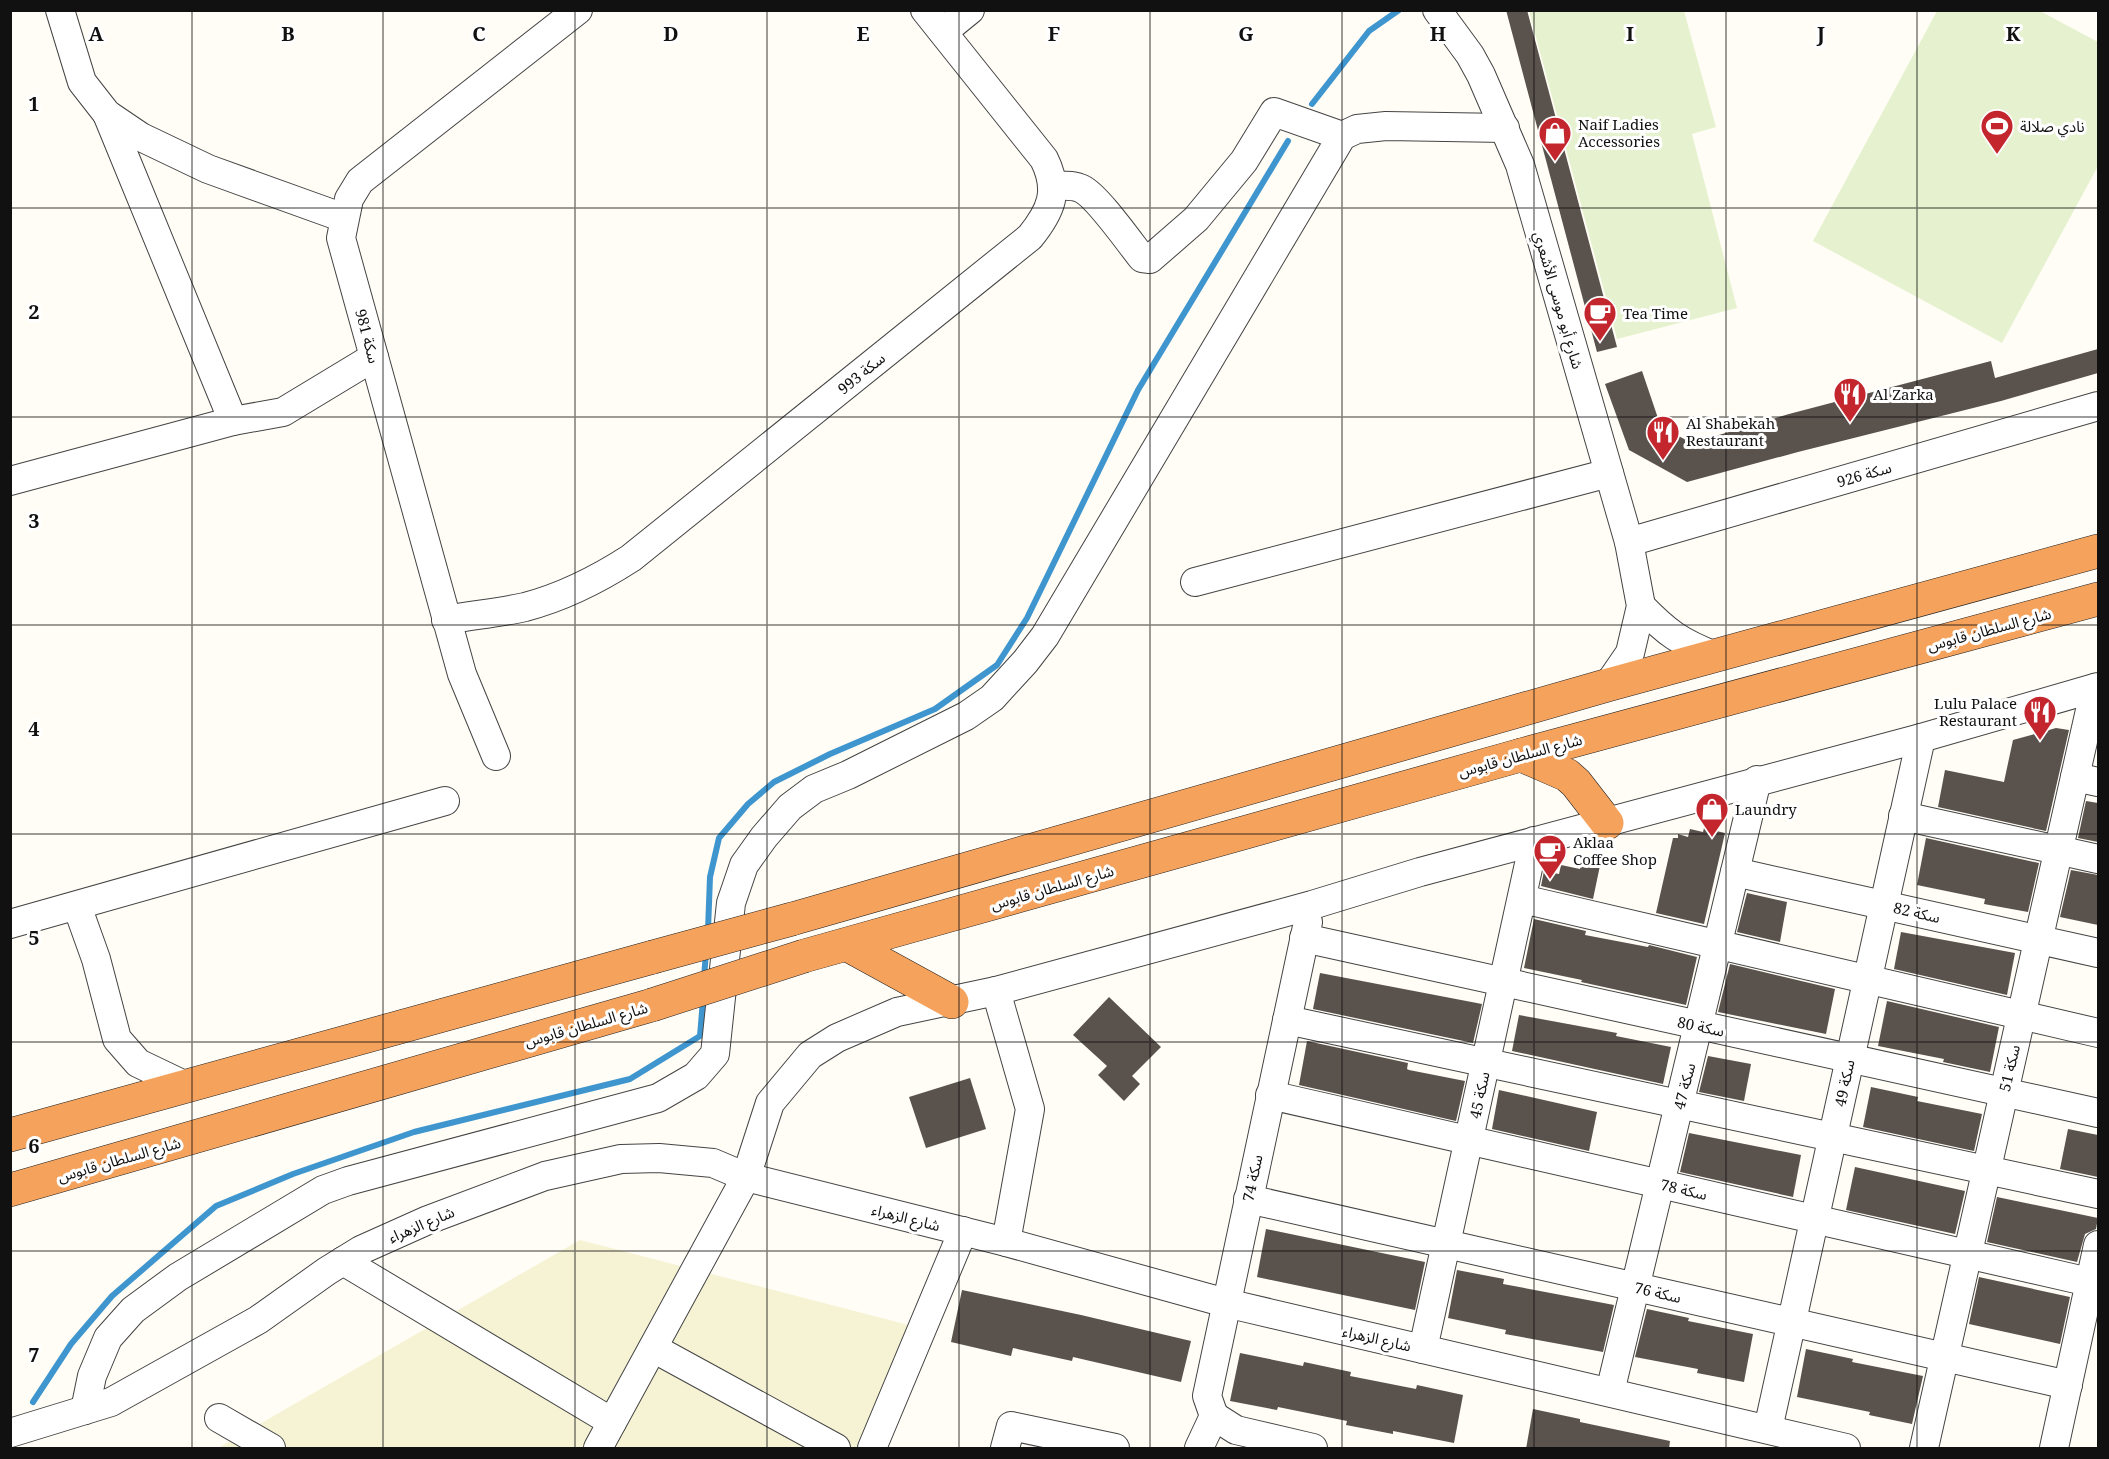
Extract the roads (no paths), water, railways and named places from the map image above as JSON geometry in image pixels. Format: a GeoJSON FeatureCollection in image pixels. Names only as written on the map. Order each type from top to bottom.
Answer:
{"type":"FeatureCollection","features":[{"type":"Feature","properties":{"kind":"highway"},"geometry":{"type":"LineString","coordinates":[[10,1135],[792,919],[1608,685],[2098,551]]}},
{"type":"Feature","properties":{"kind":"highway","name":"شارع السلطان قابوس"},"geometry":{"type":"LineString","coordinates":[[10,1190],[652,1005],[804,956],[1521,755],[2098,599]]}},
{"type":"Feature","properties":{"kind":"highway"},"geometry":{"type":"LineString","coordinates":[[1521,755],[1567,775],[1576,783],[1606,823]]}},
{"type":"Feature","properties":{"kind":"highway"},"geometry":{"type":"LineString","coordinates":[[848,945],[952,1002]]}},
{"type":"Feature","properties":{"kind":"street"},"geometry":{"type":"LineString","coordinates":[[60,10],[82,82],[107,114],[233,421]]}},
{"type":"Feature","properties":{"kind":"street","name":"سكة 981"},"geometry":{"type":"LineString","coordinates":[[496,756],[462,674],[341,238],[349,199],[360,181],[578,10]]}},
{"type":"Feature","properties":{"kind":"street"},"geometry":{"type":"LineString","coordinates":[[925,10],[1044,159],[1053,186],[1069,185],[1082,189],[1094,199],[1142,258],[1150,259],[1196,219],[1237,170],[1274,112],[1342,136]]}},
{"type":"Feature","properties":{"kind":"street"},"geometry":{"type":"LineString","coordinates":[[943,32],[970,10]]}},
{"type":"Feature","properties":{"kind":"street","name":"شارع أبو موسى الأشعري"},"geometry":{"type":"LineString","coordinates":[[1437,10],[1481,75],[1520,165],[1629,542],[1641,606],[1630,653],[1608,685]]}},
{"type":"Feature","properties":{"kind":"street"},"geometry":{"type":"LineString","coordinates":[[107,114],[141,137],[208,169],[344,218]]}},
{"type":"Feature","properties":{"kind":"street"},"geometry":{"type":"LineString","coordinates":[[85,1410],[93,1376],[108,1338],[133,1310],[178,1277],[323,1190],[348,1181],[658,1098],[696,1076],[715,1054],[731,903],[744,865],[790,807],[814,789],[848,775],[966,716],[992,698],[1025,662],[1045,636],[1342,136],[1357,129],[1386,126],[1505,128]]}},
{"type":"Feature","properties":{"kind":"street","name":"سكة 993"},"geometry":{"type":"LineString","coordinates":[[446,620],[524,607],[567,593],[598,579],[631,558],[1030,237],[1044,220],[1050,207],[1053,186]]}},
{"type":"Feature","properties":{"kind":"street"},"geometry":{"type":"LineString","coordinates":[[10,481],[233,421],[283,412],[374,357]]}},
{"type":"Feature","properties":{"kind":"street","name":"سكة 926"},"geometry":{"type":"LineString","coordinates":[[1629,542],[2098,406]]}},
{"type":"Feature","properties":{"kind":"street"},"geometry":{"type":"LineString","coordinates":[[1195,582],[1609,473]]}},
{"type":"Feature","properties":{"kind":"street"},"geometry":{"type":"LineString","coordinates":[[1641,606],[1665,631],[1688,645],[1715,656]]}},
{"type":"Feature","properties":{"kind":"street"},"geometry":{"type":"LineString","coordinates":[[598,1449],[746,1177],[770,1103],[810,1055],[837,1038],[897,1012],[996,991],[1312,905],[1420,872],[1921,738],[2097,687]]}},
{"type":"Feature","properties":{"kind":"street","name":"سكة 51"},"geometry":{"type":"LineString","coordinates":[[1924,1449],[2058,850],[2087,780],[2097,687]]}},
{"type":"Feature","properties":{"kind":"street","name":"سكة 49"},"geometry":{"type":"LineString","coordinates":[[1770,1436],[1791,1322],[1921,738]]}},
{"type":"Feature","properties":{"kind":"street","name":"سكة 47"},"geometry":{"type":"LineString","coordinates":[[1610,1392],[1758,780]]}},
{"type":"Feature","properties":{"kind":"street"},"geometry":{"type":"LineString","coordinates":[[10,924],[445,801]]}},
{"type":"Feature","properties":{"kind":"street"},"geometry":{"type":"LineString","coordinates":[[1903,816],[2098,859]]}},
{"type":"Feature","properties":{"kind":"street","name":"سكة 45"},"geometry":{"type":"LineString","coordinates":[[1423,1349],[1534,841]]}},
{"type":"Feature","properties":{"kind":"street","name":"سكة 82"},"geometry":{"type":"LineString","coordinates":[[1735,872],[2098,953]]}},
{"type":"Feature","properties":{"kind":"street"},"geometry":{"type":"LineString","coordinates":[[1522,899],[2098,1032]]}},
{"type":"Feature","properties":{"kind":"street","name":"سكة 74"},"geometry":{"type":"LineString","coordinates":[[1214,1416],[1207,1396],[1312,905]]}},
{"type":"Feature","properties":{"kind":"street"},"geometry":{"type":"LineString","coordinates":[[77,906],[96,959],[117,1039],[138,1063],[186,1086]]}},
{"type":"Feature","properties":{"kind":"street","name":"سكة 80"},"geometry":{"type":"LineString","coordinates":[[1304,938],[2098,1113]]}},
{"type":"Feature","properties":{"kind":"street"},"geometry":{"type":"LineString","coordinates":[[996,991],[1030,1109],[1006,1242]]}},
{"type":"Feature","properties":{"kind":"street"},"geometry":{"type":"LineString","coordinates":[[1287,1020],[2098,1194]]}},
{"type":"Feature","properties":{"kind":"street","name":"سكة 78"},"geometry":{"type":"LineString","coordinates":[[1270,1095],[2094,1283]]}},
{"type":"Feature","properties":{"kind":"street","name":"شارع الزهراء"},"geometry":{"type":"LineString","coordinates":[[10,1433],[111,1402],[258,1320],[361,1250],[428,1220],[545,1176],[621,1159],[659,1158],[713,1163],[746,1177],[1006,1242],[1226,1303],[1610,1392],[1770,1436],[1846,1449]]}},
{"type":"Feature","properties":{"kind":"street","name":"سكة 76"},"geometry":{"type":"LineString","coordinates":[[1248,1199],[2068,1385]]}},
{"type":"Feature","properties":{"kind":"street"},"geometry":{"type":"LineString","coordinates":[[872,1449],[963,1231]]}},
{"type":"Feature","properties":{"kind":"street"},"geometry":{"type":"LineString","coordinates":[[2054,1449],[2094,1283],[2098,1245]]}},
{"type":"Feature","properties":{"kind":"street"},"geometry":{"type":"LineString","coordinates":[[343,1261],[612,1422]]}},
{"type":"Feature","properties":{"kind":"street"},"geometry":{"type":"LineString","coordinates":[[652,1348],[836,1449]]}},
{"type":"Feature","properties":{"kind":"street"},"geometry":{"type":"LineString","coordinates":[[1199,1449],[1214,1416],[1236,1430],[1312,1448]]}},
{"type":"Feature","properties":{"kind":"street"},"geometry":{"type":"LineString","coordinates":[[219,1418],[271,1449]]}},
{"type":"Feature","properties":{"kind":"street"},"geometry":{"type":"LineString","coordinates":[[1008,1437],[1115,1449]]}},
{"type":"Feature","properties":{"kind":"waterway"},"geometry":{"type":"LineString","coordinates":[[1312,104],[1369,31],[1399,10]]}},
{"type":"Feature","properties":{"kind":"waterway"},"geometry":{"type":"LineString","coordinates":[[708,930],[710,877],[719,838],[748,804],[774,782],[830,754],[935,709],[997,665],[1027,618],[1138,390],[1288,141]]}},
{"type":"Feature","properties":{"kind":"waterway"},"geometry":{"type":"LineString","coordinates":[[704,978],[706,952]]}},
{"type":"Feature","properties":{"kind":"waterway"},"geometry":{"type":"LineString","coordinates":[[33,1402],[71,1344],[112,1296],[216,1206],[293,1174],[414,1132],[630,1079],[700,1036],[703,1000]]}},
{"type":"Feature","properties":{"kind":"place","name":"نادي صلالة"},"geometry":{"type":"Point","coordinates":[1997,155]}},
{"type":"Feature","properties":{"kind":"place","name":"Naif Ladies Accessories"},"geometry":{"type":"Point","coordinates":[1555,162]}},
{"type":"Feature","properties":{"kind":"place","name":"Tea Time"},"geometry":{"type":"Point","coordinates":[1600,342]}},
{"type":"Feature","properties":{"kind":"place","name":"Al Zarka"},"geometry":{"type":"Point","coordinates":[1850,423]}},
{"type":"Feature","properties":{"kind":"place","name":"Al Shabekah Restaurant"},"geometry":{"type":"Point","coordinates":[1663,461]}},
{"type":"Feature","properties":{"kind":"place","name":"Lulu Palace Restaurant"},"geometry":{"type":"Point","coordinates":[2040,741]}},
{"type":"Feature","properties":{"kind":"place","name":"Laundry"},"geometry":{"type":"Point","coordinates":[1712,838]}},
{"type":"Feature","properties":{"kind":"place","name":"Aklaa Coffee Shop"},"geometry":{"type":"Point","coordinates":[1550,880]}}]}
